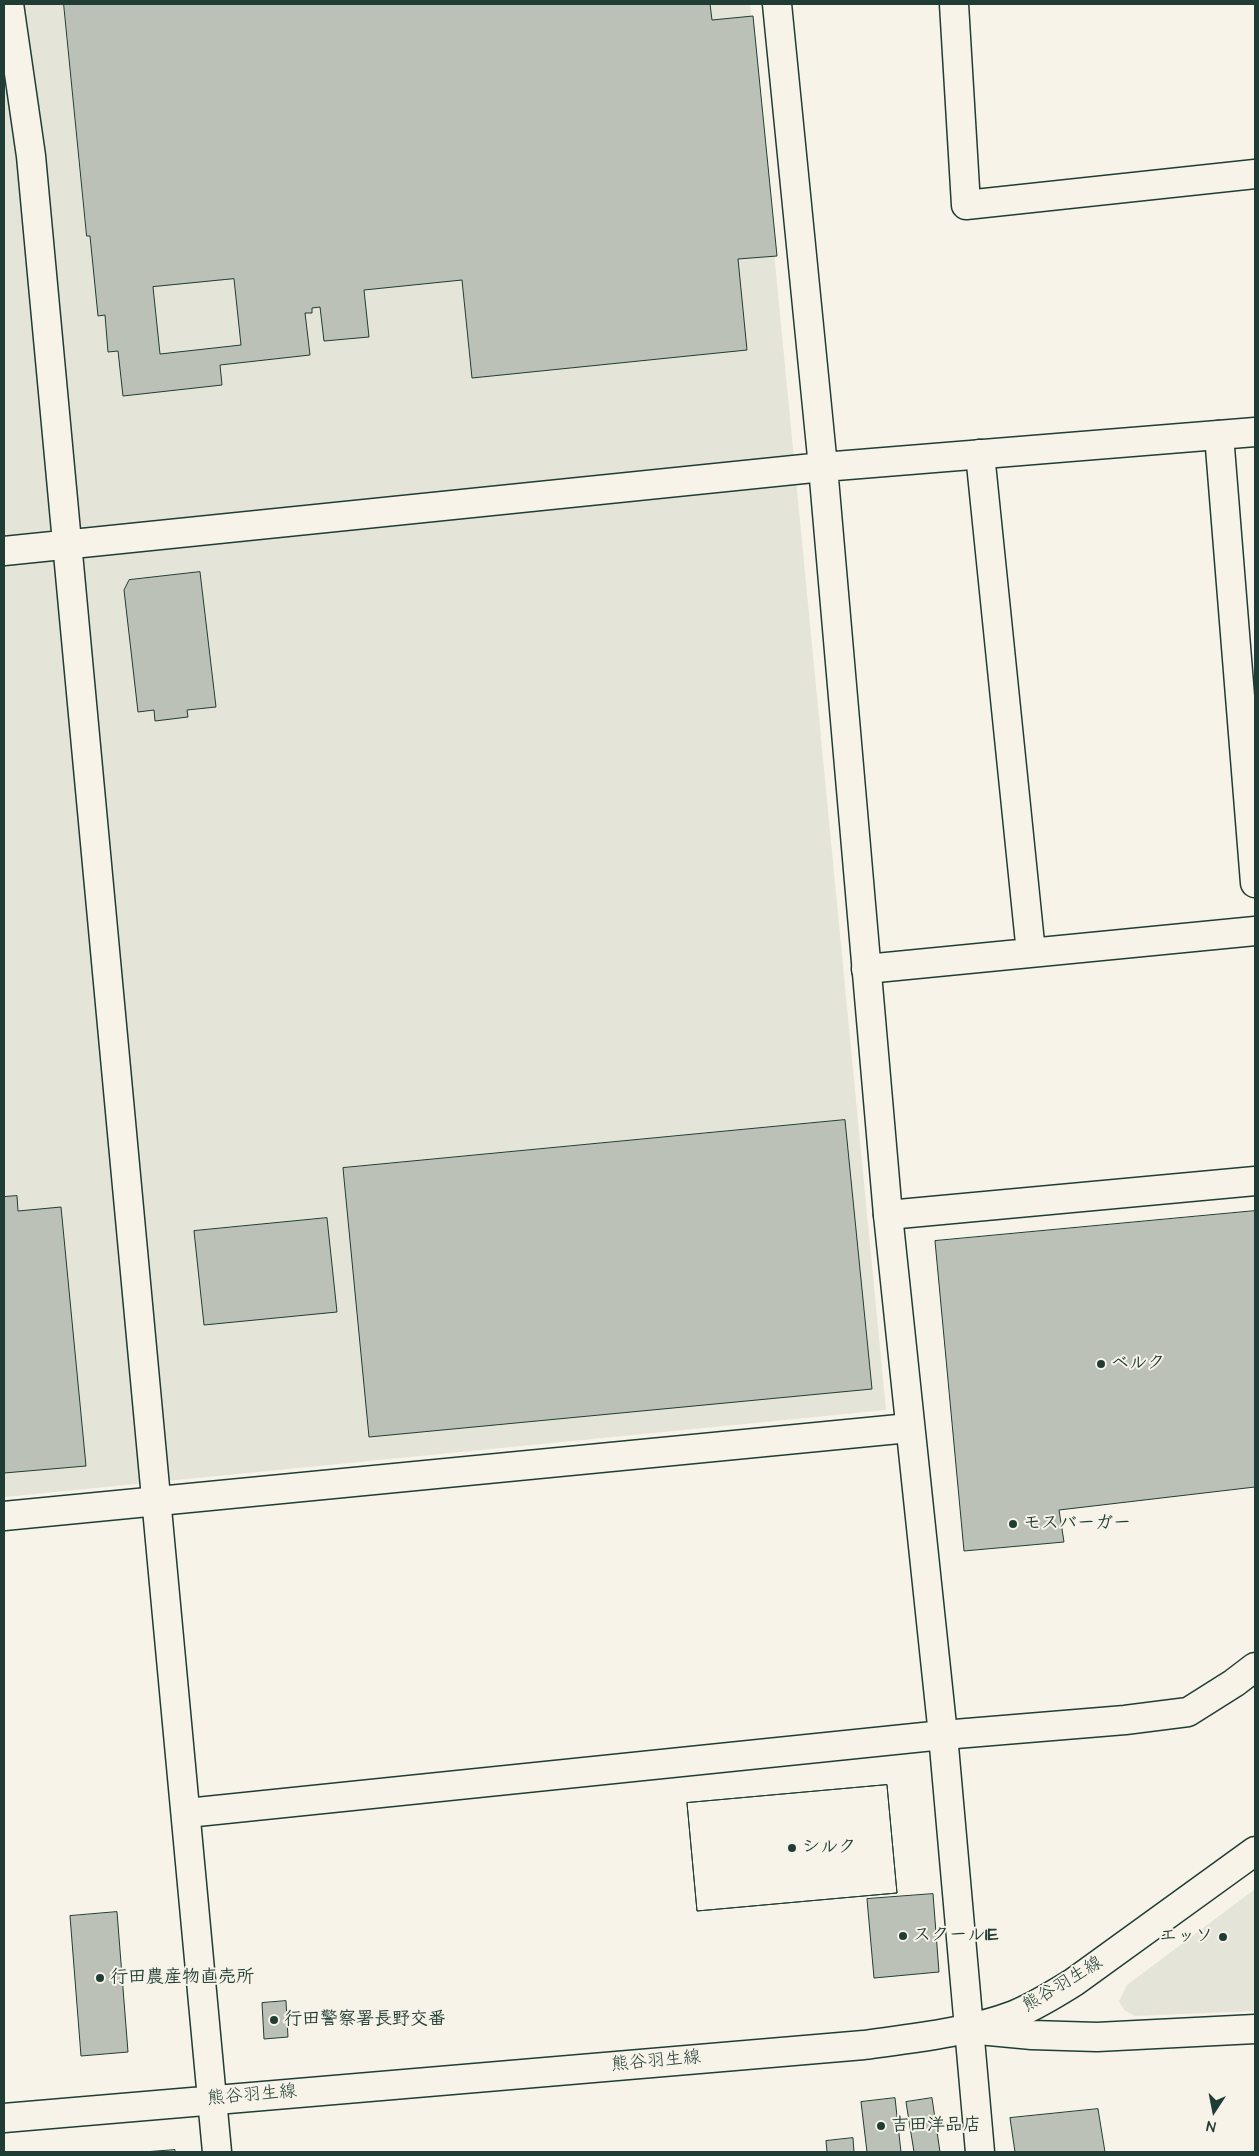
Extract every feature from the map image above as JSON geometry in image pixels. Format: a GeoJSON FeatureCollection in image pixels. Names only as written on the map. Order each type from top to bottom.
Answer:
{"type":"FeatureCollection","features":[{"type":"Feature","properties":{"kind":"street"},"geometry":{"type":"LineString","coordinates":[[8,4],[31,156],[66,545],[158,1501],[217,2152]]}},
{"type":"Feature","properties":{"kind":"street"},"geometry":{"type":"LineString","coordinates":[[777,4],[823,466],[888,1215],[909,1428],[943,1735],[980,2152]]}},
{"type":"Feature","properties":{"kind":"street"},"geometry":{"type":"LineString","coordinates":[[954,4],[966,205],[1255,174]]}},
{"type":"Feature","properties":{"kind":"street"},"geometry":{"type":"LineString","coordinates":[[4,551],[823,466],[1255,432]]}},
{"type":"Feature","properties":{"kind":"street"},"geometry":{"type":"LineString","coordinates":[[1219,435],[1248,693],[1255,883]]}},
{"type":"Feature","properties":{"kind":"street"},"geometry":{"type":"LineString","coordinates":[[980,454],[1031,953]]}},
{"type":"Feature","properties":{"kind":"street"},"geometry":{"type":"LineString","coordinates":[[866,968],[1255,931]]}},
{"type":"Feature","properties":{"kind":"street"},"geometry":{"type":"LineString","coordinates":[[888,1215],[1255,1181]]}},
{"type":"Feature","properties":{"kind":"street"},"geometry":{"type":"LineString","coordinates":[[4,1516],[909,1428]]}},
{"type":"Feature","properties":{"kind":"street"},"geometry":{"type":"LineString","coordinates":[[187,1813],[943,1735],[1125,1720],[1188,1712],[1234,1684],[1255,1667]]}},
{"type":"Feature","properties":{"kind":"street","name":"熊谷羽生線"},"geometry":{"type":"LineString","coordinates":[[4,2118],[864,2045],[968,2029],[1013,2015],[1043,2002],[1074,1982],[1255,1851]]}},
{"type":"Feature","properties":{"kind":"street"},"geometry":{"type":"LineString","coordinates":[[968,2029],[1032,2035],[1097,2037],[1255,2029]]}},
{"type":"Feature","properties":{"kind":"shaded area"},"geometry":{"type":"Polygon","coordinates":[[[4,4],[750,4],[886,1410],[4,1497],[4,4]]]}},
{"type":"Feature","properties":{"kind":"shaded area","name":"エッソ"},"geometry":{"type":"Polygon","coordinates":[[[1255,1889],[1255,2011],[1135,2016],[1124,2010],[1119,2001],[1127,1985],[1255,1889]]]}},
{"type":"Feature","properties":{"kind":"building"},"geometry":{"type":"Polygon","coordinates":[[[64,4],[710,4],[712,20],[753,16],[777,256],[738,259],[747,350],[472,378],[462,280],[364,290],[369,337],[324,341],[320,307],[312,308],[312,313],[305,313],[310,355],[220,365],[222,385],[123,396],[118,351],[108,352],[105,315],[98,316],[90,236],[87,236],[64,4]],[[234,279],[153,287],[160,354],[241,345],[234,279]]]}},
{"type":"Feature","properties":{"kind":"building"},"geometry":{"type":"Polygon","coordinates":[[[200,572],[216,707],[187,710],[188,717],[155,721],[154,710],[138,712],[124,590],[129,580],[200,572]]]}},
{"type":"Feature","properties":{"kind":"building"},"geometry":{"type":"Polygon","coordinates":[[[845,1120],[872,1389],[369,1437],[343,1168],[845,1120]]]}},
{"type":"Feature","properties":{"kind":"building"},"geometry":{"type":"Polygon","coordinates":[[[17,1196],[18,1211],[61,1207],[86,1466],[4,1473],[4,1197],[17,1196]]]}},
{"type":"Feature","properties":{"kind":"building","name":"ベルク"},"geometry":{"type":"Polygon","coordinates":[[[1255,1211],[1255,1487],[1059,1510],[1064,1542],[964,1551],[935,1241],[1255,1211]]]}},
{"type":"Feature","properties":{"kind":"building"},"geometry":{"type":"Polygon","coordinates":[[[327,1218],[337,1312],[204,1325],[194,1231],[327,1218]]]}},
{"type":"Feature","properties":{"kind":"building","name":"シルク"},"geometry":{"type":"Polygon","coordinates":[[[887,1785],[897,1893],[697,1911],[687,1803],[887,1785]]]}},
{"type":"Feature","properties":{"kind":"building","name":"シルク"},"geometry":{"type":"Polygon","coordinates":[[[887,1785],[897,1893],[697,1911],[687,1803],[887,1785]]]}},
{"type":"Feature","properties":{"kind":"building","name":"スクールIE"},"geometry":{"type":"Polygon","coordinates":[[[933,1894],[939,1972],[874,1978],[867,1899],[933,1894]]]}},
{"type":"Feature","properties":{"kind":"building"},"geometry":{"type":"Polygon","coordinates":[[[117,1912],[128,2052],[81,2056],[70,1916],[117,1912]]]}},
{"type":"Feature","properties":{"kind":"building"},"geometry":{"type":"Polygon","coordinates":[[[286,2001],[288,2037],[264,2039],[262,2003],[286,2001]]]}},
{"type":"Feature","properties":{"kind":"building"},"geometry":{"type":"Polygon","coordinates":[[[895,2098],[901,2152],[867,2152],[861,2102],[895,2098]]]}},
{"type":"Feature","properties":{"kind":"building"},"geometry":{"type":"Polygon","coordinates":[[[932,2098],[940,2152],[914,2152],[906,2102],[932,2098]]]}},
{"type":"Feature","properties":{"kind":"building"},"geometry":{"type":"Polygon","coordinates":[[[1098,2109],[1105,2152],[1015,2152],[1010,2118],[1098,2109]]]}},
{"type":"Feature","properties":{"kind":"building"},"geometry":{"type":"Polygon","coordinates":[[[853,2138],[854,2152],[827,2152],[826,2141],[853,2138]]]}},
{"type":"Feature","properties":{"kind":"building"},"geometry":{"type":"Polygon","coordinates":[[[175,2150],[175,2152],[144,2152],[175,2150]]]}},
{"type":"Feature","properties":{"kind":"place","name":"ベルク"},"geometry":{"type":"Point","coordinates":[1101,1364]}},
{"type":"Feature","properties":{"kind":"place","name":"モスバーガー"},"geometry":{"type":"Point","coordinates":[1013,1524]}},
{"type":"Feature","properties":{"kind":"place","name":"シルク"},"geometry":{"type":"Point","coordinates":[792,1848]}},
{"type":"Feature","properties":{"kind":"place","name":"スクールIE"},"geometry":{"type":"Point","coordinates":[903,1936]}},
{"type":"Feature","properties":{"kind":"place","name":"エッソ"},"geometry":{"type":"Point","coordinates":[1223,1937]}},
{"type":"Feature","properties":{"kind":"place","name":"行田農産物直売所"},"geometry":{"type":"Point","coordinates":[100,1978]}},
{"type":"Feature","properties":{"kind":"place","name":"行田警察署長野交番"},"geometry":{"type":"Point","coordinates":[274,2020]}},
{"type":"Feature","properties":{"kind":"place","name":"吉田洋品店"},"geometry":{"type":"Point","coordinates":[881,2126]}}]}
